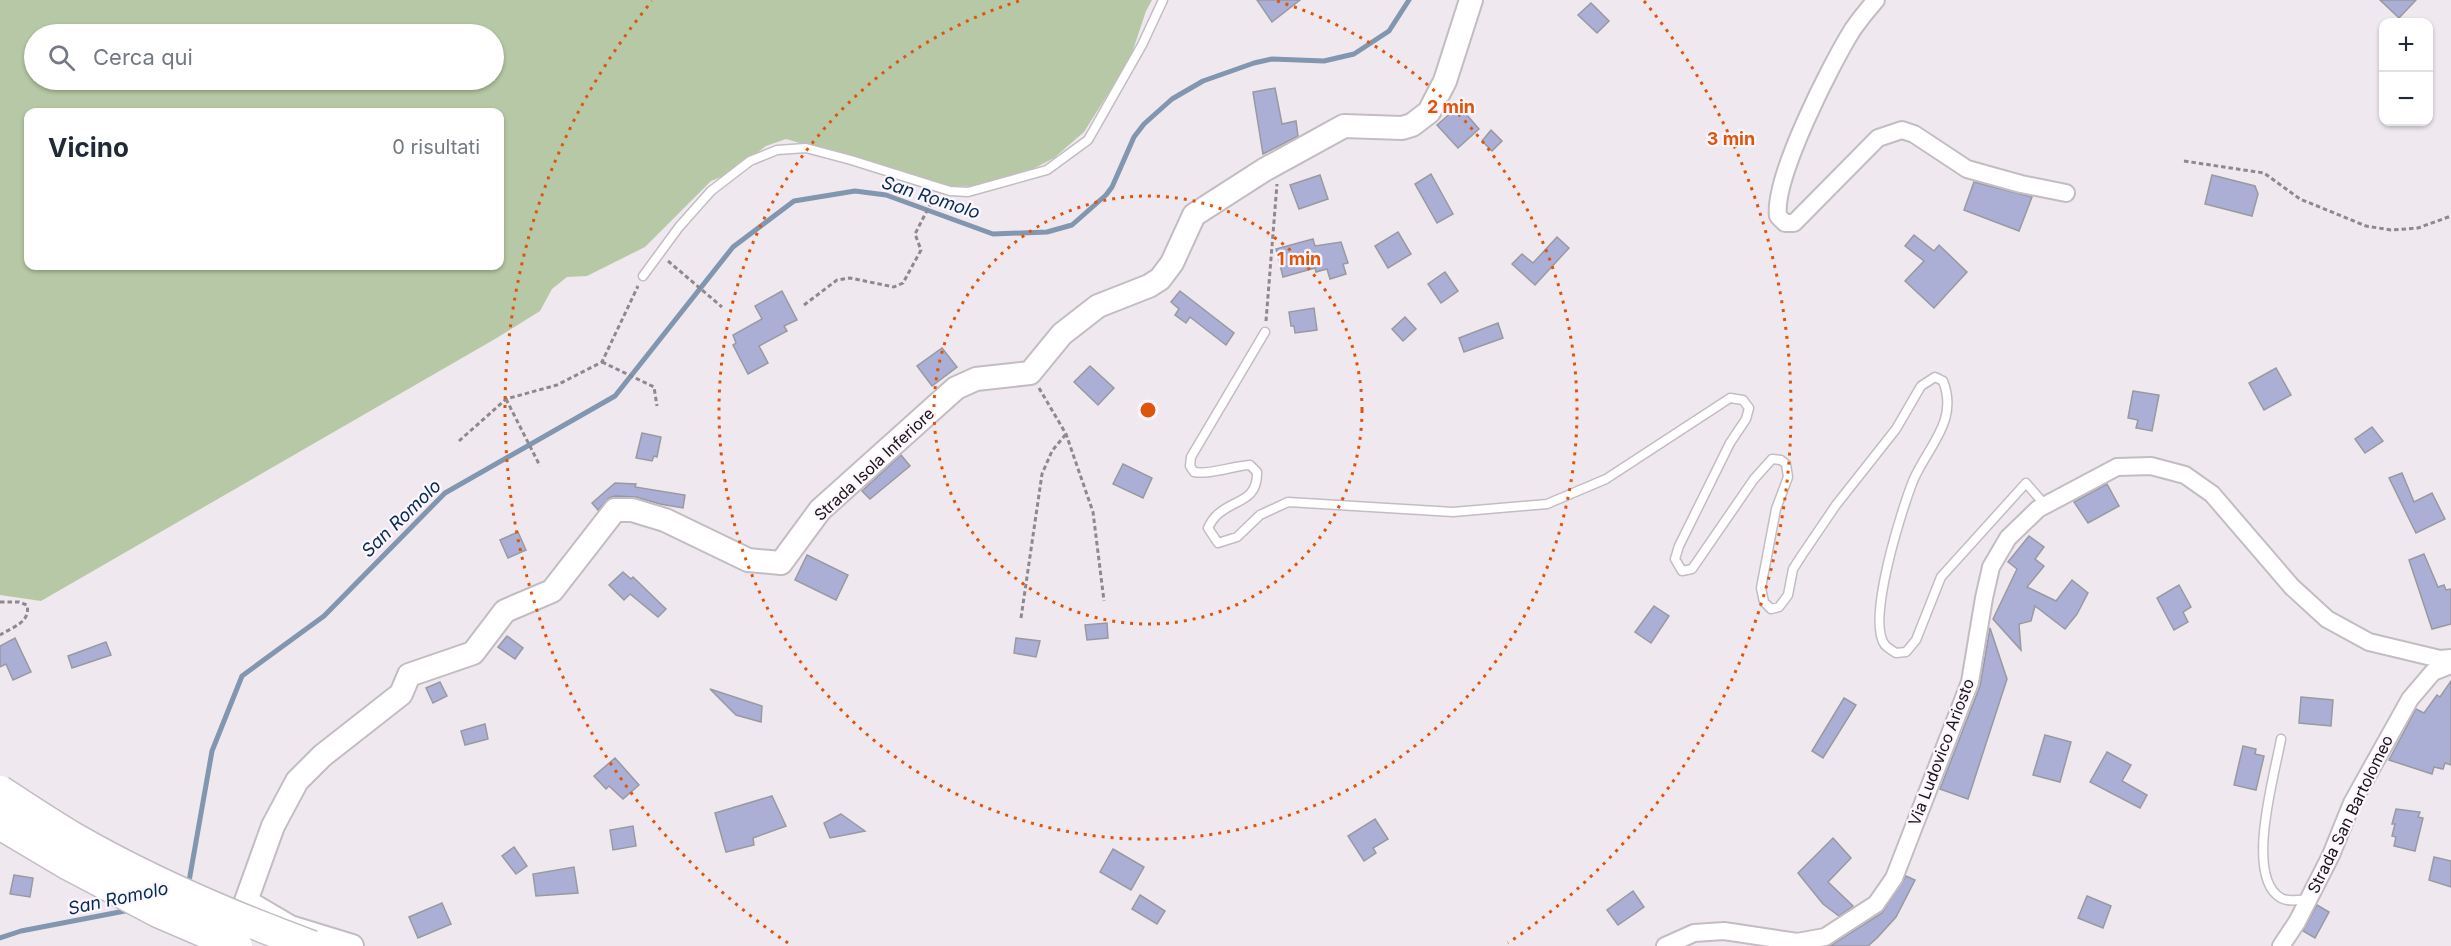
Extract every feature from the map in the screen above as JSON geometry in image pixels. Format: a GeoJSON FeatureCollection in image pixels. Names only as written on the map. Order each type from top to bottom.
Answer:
{"type":"FeatureCollection","features":[{"type":"Feature","properties":{"kind":"highway"},"geometry":{"type":"LineString","coordinates":[[0,791],[74,838],[164,884],[263,928],[312,946]]}},
{"type":"Feature","properties":{"kind":"highway"},"geometry":{"type":"LineString","coordinates":[[0,824],[69,865],[158,912],[237,946]]}},
{"type":"Feature","properties":{"kind":"street"},"geometry":{"type":"LineString","coordinates":[[1030,373],[1062,334],[1098,306],[1149,286],[1160,279],[1172,263],[1194,215],[1279,162],[1344,126],[1402,128],[1412,125],[1429,112],[1446,81],[1471,0]]}},
{"type":"Feature","properties":{"kind":"street"},"geometry":{"type":"LineString","coordinates":[[1876,0],[1855,26],[1834,61],[1778,194],[1778,216],[1785,223],[1794,223],[1878,138],[1902,130],[1914,134],[1967,169],[2021,184],[2066,193]]}},
{"type":"Feature","properties":{"kind":"street","name":"Strada Isola Inferiore"},"geometry":{"type":"LineString","coordinates":[[246,901],[273,826],[297,782],[322,756],[401,694],[409,675],[473,653],[505,611],[552,591],[615,510],[632,510],[665,520],[748,560],[781,563],[820,510],[956,388],[976,379],[1030,373]]}},
{"type":"Feature","properties":{"kind":"street","name":"Via Ludovico Ariosto"},"geometry":{"type":"LineString","coordinates":[[1665,946],[1694,933],[1724,932],[1797,942],[1825,936],[1876,904],[1894,878],[1970,682],[1991,567],[2008,537],[2038,509],[2117,467],[2151,466],[2185,475],[2212,494],[2292,587],[2327,620],[2369,642],[2447,660]]}},
{"type":"Feature","properties":{"kind":"street","name":"Strada San Bartolomeo"},"geometry":{"type":"LineString","coordinates":[[2281,946],[2309,899],[2331,855],[2352,803],[2410,699],[2433,672],[2447,660]]}},
{"type":"Feature","properties":{"kind":"street"},"geometry":{"type":"LineString","coordinates":[[213,946],[246,901],[290,927],[352,946]]}},
{"type":"Feature","properties":{"kind":"lane"},"geometry":{"type":"LineString","coordinates":[[643,276],[711,191],[750,161],[777,150],[806,148],[950,191],[968,192],[1047,170],[1088,140],[1142,45],[1163,0]]}},
{"type":"Feature","properties":{"kind":"lane"},"geometry":{"type":"LineString","coordinates":[[1265,332],[1191,457],[1190,466],[1194,472],[1202,474],[1232,466],[1250,465],[1257,472],[1257,484],[1245,500],[1217,514],[1208,528],[1218,543],[1237,537],[1260,515],[1288,502],[1453,512],[1547,504],[1606,479],[1730,398],[1743,400],[1749,408],[1746,419],[1730,443],[1679,546],[1675,559],[1682,571],[1692,569],[1754,479],[1772,459],[1781,460],[1786,464],[1788,477],[1776,509],[1761,588],[1764,602],[1771,609],[1779,607],[1788,595],[1793,569],[1836,505],[1896,429],[1921,386],[1935,377],[1943,381],[1949,395],[1948,413],[1938,438],[1914,479],[1894,536],[1881,596],[1880,629],[1884,644],[1896,653],[1906,652],[1916,640],[1941,578],[2026,483],[2045,505]]}},
{"type":"Feature","properties":{"kind":"lane"},"geometry":{"type":"LineString","coordinates":[[2281,739],[2264,832],[2262,850],[2264,870],[2271,890],[2283,899],[2309,899]]}},
{"type":"Feature","properties":{"kind":"path"},"geometry":{"type":"LineString","coordinates":[[2184,161],[2264,173],[2300,199],[2366,226],[2391,230],[2418,228],[2451,216]]}},
{"type":"Feature","properties":{"kind":"path"},"geometry":{"type":"LineString","coordinates":[[1265,332],[1279,162]]}},
{"type":"Feature","properties":{"kind":"path"},"geometry":{"type":"LineString","coordinates":[[804,304],[837,280],[850,278],[894,287],[903,283],[921,250],[915,234],[933,199]]}},
{"type":"Feature","properties":{"kind":"path"},"geometry":{"type":"LineString","coordinates":[[681,271],[722,307]]}},
{"type":"Feature","properties":{"kind":"path"},"geometry":{"type":"LineString","coordinates":[[459,441],[506,399],[557,385],[602,362],[643,276]]}},
{"type":"Feature","properties":{"kind":"path"},"geometry":{"type":"LineString","coordinates":[[602,362],[654,387],[657,406]]}},
{"type":"Feature","properties":{"kind":"path"},"geometry":{"type":"LineString","coordinates":[[1030,373],[1066,434],[1093,512],[1104,601]]}},
{"type":"Feature","properties":{"kind":"path"},"geometry":{"type":"LineString","coordinates":[[506,399],[540,466]]}},
{"type":"Feature","properties":{"kind":"path"},"geometry":{"type":"LineString","coordinates":[[1021,618],[1042,474],[1052,451],[1066,434]]}},
{"type":"Feature","properties":{"kind":"path"},"geometry":{"type":"LineString","coordinates":[[0,602],[19,602],[27,605],[29,612],[25,621],[0,635]]}},
{"type":"Feature","properties":{"kind":"green space"},"geometry":{"type":"Polygon","coordinates":[[[0,0],[1152,0],[1130,59],[1084,132],[1054,158],[998,185],[949,187],[786,139],[766,146],[728,174],[711,181],[645,247],[587,276],[567,277],[552,289],[540,311],[495,339],[41,601],[0,595],[0,0]]]}},
{"type":"Feature","properties":{"kind":"building"},"geometry":{"type":"Polygon","coordinates":[[[1257,0],[1300,0],[1272,22],[1257,0]]]}},
{"type":"Feature","properties":{"kind":"building"},"geometry":{"type":"Polygon","coordinates":[[[2380,0],[2416,0],[2399,18],[2380,0]]]}},
{"type":"Feature","properties":{"kind":"building"},"geometry":{"type":"Polygon","coordinates":[[[1591,3],[1609,21],[1597,33],[1578,15],[1591,3]]]}},
{"type":"Feature","properties":{"kind":"building"},"geometry":{"type":"Polygon","coordinates":[[[1275,88],[1282,124],[1296,121],[1298,136],[1263,154],[1253,92],[1275,88]]]}},
{"type":"Feature","properties":{"kind":"building"},"geometry":{"type":"Polygon","coordinates":[[[1459,106],[1479,129],[1458,148],[1437,125],[1459,106]]]}},
{"type":"Feature","properties":{"kind":"building"},"geometry":{"type":"Polygon","coordinates":[[[1491,130],[1502,141],[1492,151],[1482,141],[1491,130]]]}},
{"type":"Feature","properties":{"kind":"building"},"geometry":{"type":"Polygon","coordinates":[[[1431,174],[1453,214],[1437,223],[1415,184],[1431,174]]]}},
{"type":"Feature","properties":{"kind":"building"},"geometry":{"type":"Polygon","coordinates":[[[1320,175],[1328,199],[1299,209],[1290,185],[1320,175]]]}},
{"type":"Feature","properties":{"kind":"building"},"geometry":{"type":"Polygon","coordinates":[[[2212,175],[2255,186],[2258,194],[2252,216],[2205,204],[2212,175]]]}},
{"type":"Feature","properties":{"kind":"building"},"geometry":{"type":"Polygon","coordinates":[[[1974,182],[2032,197],[2019,231],[1964,210],[1974,182]]]}},
{"type":"Feature","properties":{"kind":"building"},"geometry":{"type":"Polygon","coordinates":[[[1398,232],[1411,254],[1388,268],[1375,246],[1398,232]]]}},
{"type":"Feature","properties":{"kind":"building"},"geometry":{"type":"Polygon","coordinates":[[[1914,235],[1934,251],[1939,245],[1967,272],[1934,308],[1905,281],[1924,261],[1905,246],[1914,235]]]}},
{"type":"Feature","properties":{"kind":"building"},"geometry":{"type":"Polygon","coordinates":[[[1557,237],[1569,248],[1535,285],[1512,264],[1522,254],[1533,263],[1557,237]]]}},
{"type":"Feature","properties":{"kind":"building"},"geometry":{"type":"Polygon","coordinates":[[[1313,239],[1315,246],[1341,242],[1348,263],[1343,264],[1346,274],[1330,279],[1327,269],[1316,272],[1315,268],[1283,277],[1276,249],[1313,239]]]}},
{"type":"Feature","properties":{"kind":"building"},"geometry":{"type":"Polygon","coordinates":[[[1445,272],[1458,291],[1441,303],[1428,284],[1445,272]]]}},
{"type":"Feature","properties":{"kind":"building"},"geometry":{"type":"Polygon","coordinates":[[[782,291],[797,320],[784,326],[787,331],[759,346],[768,363],[748,374],[733,345],[736,343],[733,335],[762,319],[755,306],[782,291]]]}},
{"type":"Feature","properties":{"kind":"building"},"geometry":{"type":"Polygon","coordinates":[[[1180,291],[1234,333],[1226,345],[1190,317],[1186,323],[1175,315],[1179,309],[1171,302],[1180,291]]]}},
{"type":"Feature","properties":{"kind":"building"},"geometry":{"type":"Polygon","coordinates":[[[1314,308],[1317,330],[1295,333],[1294,326],[1291,326],[1289,312],[1314,308]]]}},
{"type":"Feature","properties":{"kind":"building"},"geometry":{"type":"Polygon","coordinates":[[[1405,317],[1416,329],[1403,341],[1392,329],[1405,317]]]}},
{"type":"Feature","properties":{"kind":"building"},"geometry":{"type":"Polygon","coordinates":[[[1498,323],[1503,338],[1464,352],[1459,338],[1498,323]]]}},
{"type":"Feature","properties":{"kind":"building"},"geometry":{"type":"Polygon","coordinates":[[[942,348],[957,367],[932,386],[917,366],[942,348]]]}},
{"type":"Feature","properties":{"kind":"building"},"geometry":{"type":"Polygon","coordinates":[[[1090,366],[1114,388],[1098,405],[1074,382],[1090,366]]]}},
{"type":"Feature","properties":{"kind":"building"},"geometry":{"type":"Polygon","coordinates":[[[2276,368],[2291,395],[2264,410],[2249,383],[2276,368]]]}},
{"type":"Feature","properties":{"kind":"building"},"geometry":{"type":"Polygon","coordinates":[[[2133,391],[2159,395],[2152,431],[2136,428],[2138,420],[2128,418],[2133,391]]]}},
{"type":"Feature","properties":{"kind":"building"},"geometry":{"type":"Polygon","coordinates":[[[2372,427],[2383,441],[2365,453],[2355,439],[2372,427]]]}},
{"type":"Feature","properties":{"kind":"building"},"geometry":{"type":"Polygon","coordinates":[[[642,433],[661,437],[657,457],[654,456],[652,461],[636,458],[642,433]]]}},
{"type":"Feature","properties":{"kind":"building"},"geometry":{"type":"Polygon","coordinates":[[[901,455],[910,466],[870,499],[862,491],[901,455]]]}},
{"type":"Feature","properties":{"kind":"building"},"geometry":{"type":"Polygon","coordinates":[[[1123,464],[1152,478],[1143,498],[1113,484],[1123,464]]]}},
{"type":"Feature","properties":{"kind":"building"},"geometry":{"type":"Polygon","coordinates":[[[2402,473],[2414,502],[2432,493],[2445,519],[2416,533],[2389,478],[2402,473]]]}},
{"type":"Feature","properties":{"kind":"building"},"geometry":{"type":"Polygon","coordinates":[[[615,483],[636,484],[635,487],[685,495],[683,508],[636,497],[615,496],[609,498],[598,510],[592,503],[615,483]]]}},
{"type":"Feature","properties":{"kind":"building"},"geometry":{"type":"Polygon","coordinates":[[[2107,484],[2119,506],[2088,523],[2074,502],[2107,484]]]}},
{"type":"Feature","properties":{"kind":"building"},"geometry":{"type":"Polygon","coordinates":[[[518,532],[526,550],[508,558],[500,540],[518,532]]]}},
{"type":"Feature","properties":{"kind":"building"},"geometry":{"type":"Polygon","coordinates":[[[2029,536],[2044,547],[2035,559],[2044,566],[2027,587],[2056,601],[2072,580],[2088,593],[2077,614],[2065,629],[2035,606],[2031,621],[2019,624],[2021,650],[1993,619],[2017,569],[2008,562],[2029,536]]]}},
{"type":"Feature","properties":{"kind":"building"},"geometry":{"type":"Polygon","coordinates":[[[2424,554],[2438,587],[2444,585],[2446,590],[2451,589],[2451,624],[2432,629],[2409,560],[2424,554]]]}},
{"type":"Feature","properties":{"kind":"building"},"geometry":{"type":"Polygon","coordinates":[[[807,555],[848,575],[836,600],[795,580],[807,555]]]}},
{"type":"Feature","properties":{"kind":"building"},"geometry":{"type":"Polygon","coordinates":[[[623,572],[631,579],[633,577],[666,609],[658,617],[630,594],[624,600],[609,585],[623,572]]]}},
{"type":"Feature","properties":{"kind":"building"},"geometry":{"type":"Polygon","coordinates":[[[2179,585],[2191,607],[2183,612],[2188,622],[2174,630],[2157,598],[2179,585]]]}},
{"type":"Feature","properties":{"kind":"building"},"geometry":{"type":"Polygon","coordinates":[[[1654,606],[1669,616],[1651,643],[1635,632],[1654,606]]]}},
{"type":"Feature","properties":{"kind":"building"},"geometry":{"type":"Polygon","coordinates":[[[1107,623],[1108,638],[1087,640],[1085,625],[1107,623]]]}},
{"type":"Feature","properties":{"kind":"building"},"geometry":{"type":"Polygon","coordinates":[[[1990,628],[2007,679],[1968,799],[1940,789],[1980,686],[1990,628]]]}},
{"type":"Feature","properties":{"kind":"building"},"geometry":{"type":"Polygon","coordinates":[[[507,636],[523,648],[515,659],[498,647],[507,636]]]}},
{"type":"Feature","properties":{"kind":"building"},"geometry":{"type":"Polygon","coordinates":[[[15,638],[31,672],[13,680],[6,664],[0,667],[0,646],[15,638]]]}},
{"type":"Feature","properties":{"kind":"building"},"geometry":{"type":"Polygon","coordinates":[[[1016,638],[1040,641],[1036,657],[1014,653],[1016,638]]]}},
{"type":"Feature","properties":{"kind":"building"},"geometry":{"type":"Polygon","coordinates":[[[106,642],[111,655],[72,668],[68,656],[106,642]]]}},
{"type":"Feature","properties":{"kind":"building"},"geometry":{"type":"Polygon","coordinates":[[[2451,681],[2451,765],[2445,763],[2443,769],[2434,767],[2432,774],[2389,760],[2416,709],[2424,713],[2437,695],[2440,697],[2451,681]]]}},
{"type":"Feature","properties":{"kind":"building"},"geometry":{"type":"Polygon","coordinates":[[[440,682],[447,696],[433,703],[426,688],[440,682]]]}},
{"type":"Feature","properties":{"kind":"building"},"geometry":{"type":"Polygon","coordinates":[[[710,689],[762,706],[761,722],[736,715],[710,689]]]}},
{"type":"Feature","properties":{"kind":"building"},"geometry":{"type":"Polygon","coordinates":[[[2301,697],[2333,700],[2331,726],[2299,723],[2301,697]]]}},
{"type":"Feature","properties":{"kind":"building"},"geometry":{"type":"Polygon","coordinates":[[[1844,698],[1856,705],[1823,758],[1812,751],[1844,698]]]}},
{"type":"Feature","properties":{"kind":"building"},"geometry":{"type":"Polygon","coordinates":[[[485,724],[488,739],[465,745],[461,731],[485,724]]]}},
{"type":"Feature","properties":{"kind":"building"},"geometry":{"type":"Polygon","coordinates":[[[2045,735],[2071,742],[2060,782],[2033,775],[2045,735]]]}},
{"type":"Feature","properties":{"kind":"building"},"geometry":{"type":"Polygon","coordinates":[[[2243,746],[2256,749],[2255,754],[2264,756],[2256,790],[2234,785],[2243,746]]]}},
{"type":"Feature","properties":{"kind":"building"},"geometry":{"type":"Polygon","coordinates":[[[2107,752],[2131,765],[2122,781],[2147,795],[2140,808],[2090,782],[2107,752]]]}},
{"type":"Feature","properties":{"kind":"building"},"geometry":{"type":"Polygon","coordinates":[[[615,758],[639,785],[623,799],[609,786],[606,789],[594,776],[615,758]]]}},
{"type":"Feature","properties":{"kind":"building"},"geometry":{"type":"Polygon","coordinates":[[[772,796],[786,826],[753,838],[754,845],[726,852],[715,813],[772,796]]]}},
{"type":"Feature","properties":{"kind":"building"},"geometry":{"type":"Polygon","coordinates":[[[2396,809],[2420,812],[2418,817],[2423,818],[2415,851],[2394,846],[2396,837],[2392,836],[2395,824],[2392,824],[2396,809]]]}},
{"type":"Feature","properties":{"kind":"building"},"geometry":{"type":"Polygon","coordinates":[[[841,814],[865,831],[830,838],[824,823],[841,814]]]}},
{"type":"Feature","properties":{"kind":"building"},"geometry":{"type":"Polygon","coordinates":[[[1375,819],[1388,839],[1373,848],[1376,853],[1364,861],[1348,836],[1375,819]]]}},
{"type":"Feature","properties":{"kind":"building"},"geometry":{"type":"Polygon","coordinates":[[[633,826],[636,846],[613,850],[610,830],[633,826]]]}},
{"type":"Feature","properties":{"kind":"building"},"geometry":{"type":"Polygon","coordinates":[[[1833,838],[1851,858],[1828,882],[1853,906],[1839,916],[1823,904],[1798,873],[1833,838]]]}},
{"type":"Feature","properties":{"kind":"building"},"geometry":{"type":"Polygon","coordinates":[[[514,847],[527,866],[516,874],[502,856],[514,847]]]}},
{"type":"Feature","properties":{"kind":"building"},"geometry":{"type":"Polygon","coordinates":[[[1113,849],[1144,867],[1131,890],[1100,872],[1113,849]]]}},
{"type":"Feature","properties":{"kind":"building"},"geometry":{"type":"Polygon","coordinates":[[[2434,857],[2451,861],[2451,887],[2429,880],[2434,857]]]}},
{"type":"Feature","properties":{"kind":"building"},"geometry":{"type":"Polygon","coordinates":[[[574,867],[578,893],[536,896],[533,874],[574,867]]]}},
{"type":"Feature","properties":{"kind":"building"},"geometry":{"type":"Polygon","coordinates":[[[14,875],[33,878],[30,897],[10,894],[14,875]]]}},
{"type":"Feature","properties":{"kind":"building"},"geometry":{"type":"Polygon","coordinates":[[[1906,876],[1915,880],[1896,917],[1877,938],[1868,946],[1830,946],[1882,913],[1906,876]]]}},
{"type":"Feature","properties":{"kind":"building"},"geometry":{"type":"Polygon","coordinates":[[[1633,891],[1644,907],[1618,925],[1607,910],[1633,891]]]}},
{"type":"Feature","properties":{"kind":"building"},"geometry":{"type":"Polygon","coordinates":[[[1140,895],[1165,911],[1157,924],[1132,909],[1140,895]]]}},
{"type":"Feature","properties":{"kind":"building"},"geometry":{"type":"Polygon","coordinates":[[[2087,896],[2111,906],[2103,928],[2078,918],[2087,896]]]}},
{"type":"Feature","properties":{"kind":"building"},"geometry":{"type":"Polygon","coordinates":[[[442,903],[451,924],[418,938],[409,917],[442,903]]]}},
{"type":"Feature","properties":{"kind":"building"},"geometry":{"type":"Polygon","coordinates":[[[2317,905],[2329,912],[2315,938],[2303,931],[2317,905]]]}},
{"type":"Feature","properties":{"kind":"waterway","name":"San Romolo"},"geometry":{"type":"LineString","coordinates":[[188,887],[212,751],[242,676],[324,616],[445,493],[615,396],[733,247],[794,201],[855,191],[886,195],[993,234],[1047,232],[1072,225],[1106,195],[1112,187],[1134,137],[1144,124],[1172,99],[1203,81],[1254,63],[1272,59],[1324,61],[1354,54],[1389,31],[1409,0]]}},
{"type":"Feature","properties":{"kind":"waterway","name":"San Romolo"},"geometry":{"type":"LineString","coordinates":[[0,938],[21,931],[130,910]]}}]}
